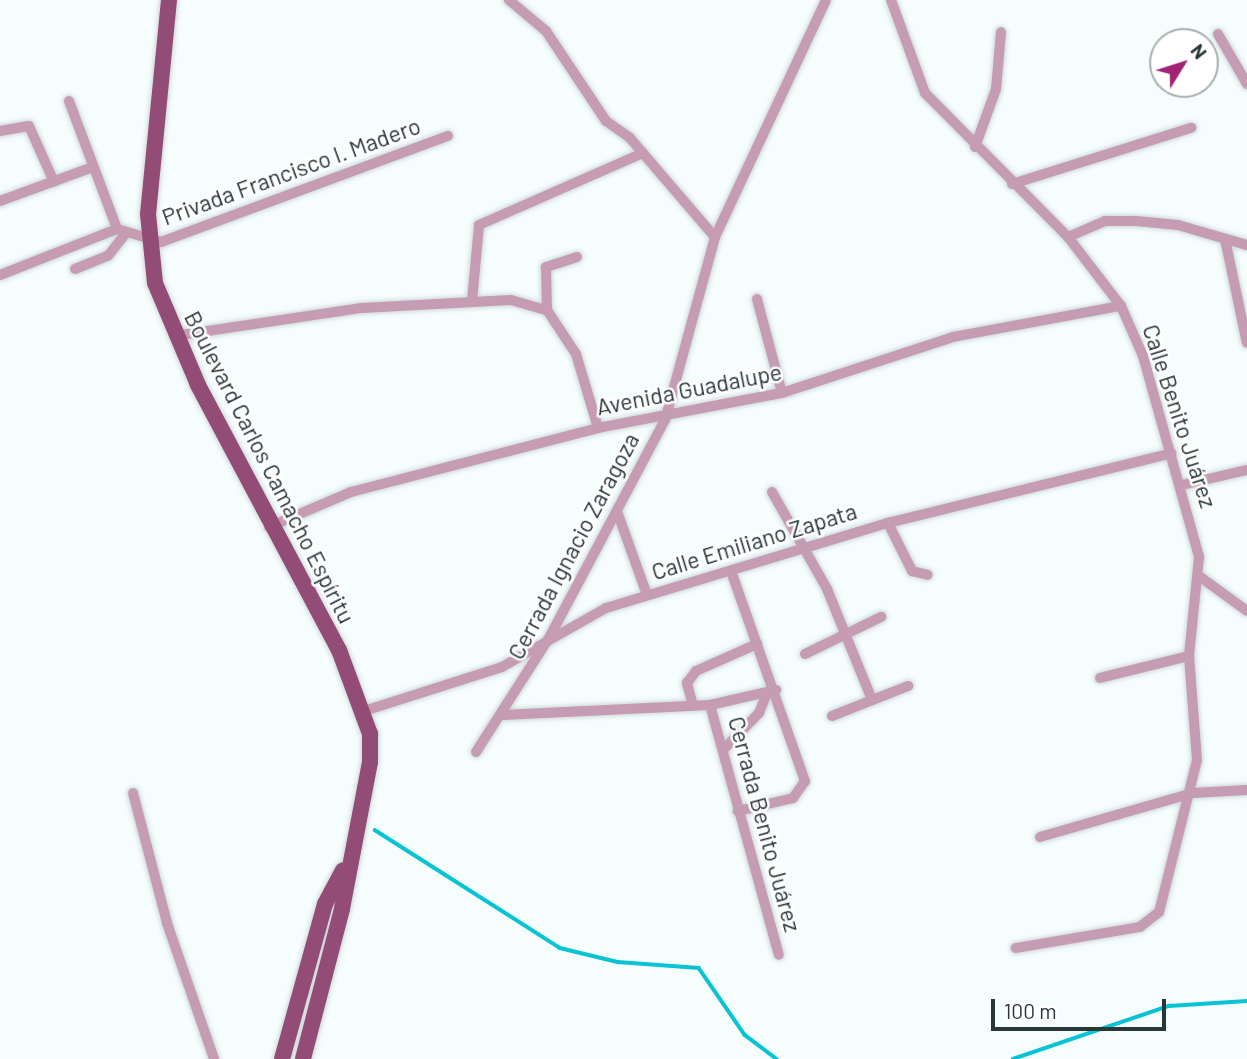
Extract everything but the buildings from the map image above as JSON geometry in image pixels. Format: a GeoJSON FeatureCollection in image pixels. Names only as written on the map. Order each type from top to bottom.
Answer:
{"type":"FeatureCollection","features":[{"type":"Feature","properties":{"kind":"main road","name":"Boulevard Carlos Camacho Espíritu"},"geometry":{"type":"LineString","coordinates":[[169,0],[148,242],[174,336],[270,527],[339,649],[364,711],[370,762],[346,864],[342,909],[303,1059]]}},
{"type":"Feature","properties":{"kind":"main road","name":"Boulevard Carlos Camacho Espíritu"},"geometry":{"type":"LineString","coordinates":[[282,1059],[325,904],[346,864]]}},
{"type":"Feature","properties":{"kind":"street"},"geometry":{"type":"LineString","coordinates":[[509,0],[546,32],[606,121],[643,153],[715,237]]}},
{"type":"Feature","properties":{"kind":"street","name":"Cerrada Ignacio Zaragoza"},"geometry":{"type":"LineString","coordinates":[[476,752],[503,715],[549,639],[618,514],[665,419],[715,237],[826,0]]}},
{"type":"Feature","properties":{"kind":"street","name":"Calle Benito Juárez"},"geometry":{"type":"LineString","coordinates":[[891,0],[915,78],[975,147],[1068,237],[1121,306],[1182,485],[1199,576],[1189,656],[1197,760],[1192,793],[1152,921],[1016,948]]}},
{"type":"Feature","properties":{"kind":"street"},"geometry":{"type":"LineString","coordinates":[[975,147],[996,89],[1001,32]]}},
{"type":"Feature","properties":{"kind":"street"},"geometry":{"type":"LineString","coordinates":[[1219,36],[1247,84]]}},
{"type":"Feature","properties":{"kind":"street"},"geometry":{"type":"LineString","coordinates":[[69,101],[90,168],[121,231],[148,242]]}},
{"type":"Feature","properties":{"kind":"street"},"geometry":{"type":"LineString","coordinates":[[0,131],[29,126],[54,182]]}},
{"type":"Feature","properties":{"kind":"street"},"geometry":{"type":"LineString","coordinates":[[1012,184],[1191,128]]}},
{"type":"Feature","properties":{"kind":"street","name":"Privada Francisco I. Madero"},"geometry":{"type":"LineString","coordinates":[[148,242],[447,136]]}},
{"type":"Feature","properties":{"kind":"street"},"geometry":{"type":"LineString","coordinates":[[472,301],[479,225],[643,153]]}},
{"type":"Feature","properties":{"kind":"street"},"geometry":{"type":"LineString","coordinates":[[0,201],[90,168]]}},
{"type":"Feature","properties":{"kind":"street"},"geometry":{"type":"LineString","coordinates":[[1068,237],[1118,220],[1178,225],[1247,245]]}},
{"type":"Feature","properties":{"kind":"street"},"geometry":{"type":"LineString","coordinates":[[75,269],[107,256],[121,231]]}},
{"type":"Feature","properties":{"kind":"street"},"geometry":{"type":"LineString","coordinates":[[0,275],[121,231]]}},
{"type":"Feature","properties":{"kind":"street"},"geometry":{"type":"LineString","coordinates":[[1225,239],[1247,343]]}},
{"type":"Feature","properties":{"kind":"street"},"geometry":{"type":"LineString","coordinates":[[547,310],[546,267],[577,257]]}},
{"type":"Feature","properties":{"kind":"street"},"geometry":{"type":"LineString","coordinates":[[757,299],[782,393]]}},
{"type":"Feature","properties":{"kind":"street"},"geometry":{"type":"LineString","coordinates":[[174,336],[362,308],[472,301],[531,302],[547,310],[576,354],[598,428]]}},
{"type":"Feature","properties":{"kind":"street","name":"Avenida Guadalupe"},"geometry":{"type":"LineString","coordinates":[[270,527],[351,492],[598,428],[665,419],[782,393],[944,339],[1121,306]]}},
{"type":"Feature","properties":{"kind":"street","name":"Calle Emiliano Zapata"},"geometry":{"type":"LineString","coordinates":[[364,711],[502,667],[549,639],[647,595],[888,523],[1172,453]]}},
{"type":"Feature","properties":{"kind":"street"},"geometry":{"type":"LineString","coordinates":[[1182,485],[1247,470]]}},
{"type":"Feature","properties":{"kind":"street"},"geometry":{"type":"LineString","coordinates":[[772,492],[804,549],[872,700]]}},
{"type":"Feature","properties":{"kind":"street"},"geometry":{"type":"LineString","coordinates":[[618,514],[647,595]]}},
{"type":"Feature","properties":{"kind":"street"},"geometry":{"type":"LineString","coordinates":[[888,523],[909,565],[928,575]]}},
{"type":"Feature","properties":{"kind":"street"},"geometry":{"type":"LineString","coordinates":[[731,571],[804,787],[793,798],[738,811]]}},
{"type":"Feature","properties":{"kind":"street"},"geometry":{"type":"LineString","coordinates":[[1199,576],[1247,611]]}},
{"type":"Feature","properties":{"kind":"street"},"geometry":{"type":"LineString","coordinates":[[805,654],[881,617]]}},
{"type":"Feature","properties":{"kind":"street"},"geometry":{"type":"LineString","coordinates":[[692,702],[687,683],[696,671],[757,644]]}},
{"type":"Feature","properties":{"kind":"street"},"geometry":{"type":"LineString","coordinates":[[1100,678],[1189,656]]}},
{"type":"Feature","properties":{"kind":"street"},"geometry":{"type":"LineString","coordinates":[[832,716],[908,686]]}},
{"type":"Feature","properties":{"kind":"street"},"geometry":{"type":"LineString","coordinates":[[503,715],[692,702],[710,705],[771,691]]}},
{"type":"Feature","properties":{"kind":"street"},"geometry":{"type":"LineString","coordinates":[[723,750],[759,713],[771,691]]}},
{"type":"Feature","properties":{"kind":"street","name":"Cerrada Benito Juárez"},"geometry":{"type":"LineString","coordinates":[[710,705],[779,955]]}},
{"type":"Feature","properties":{"kind":"street"},"geometry":{"type":"LineString","coordinates":[[1040,837],[1192,793],[1247,790]]}},
{"type":"Feature","properties":{"kind":"street"},"geometry":{"type":"LineString","coordinates":[[132,793],[167,923],[214,1059]]}},
{"type":"Feature","properties":{"kind":"waterway"},"geometry":{"type":"LineString","coordinates":[[375,830],[560,948],[618,962],[699,968],[745,1035],[777,1059]]}},
{"type":"Feature","properties":{"kind":"waterway"},"geometry":{"type":"LineString","coordinates":[[1013,1059],[1169,1006],[1247,1001]]}}]}
